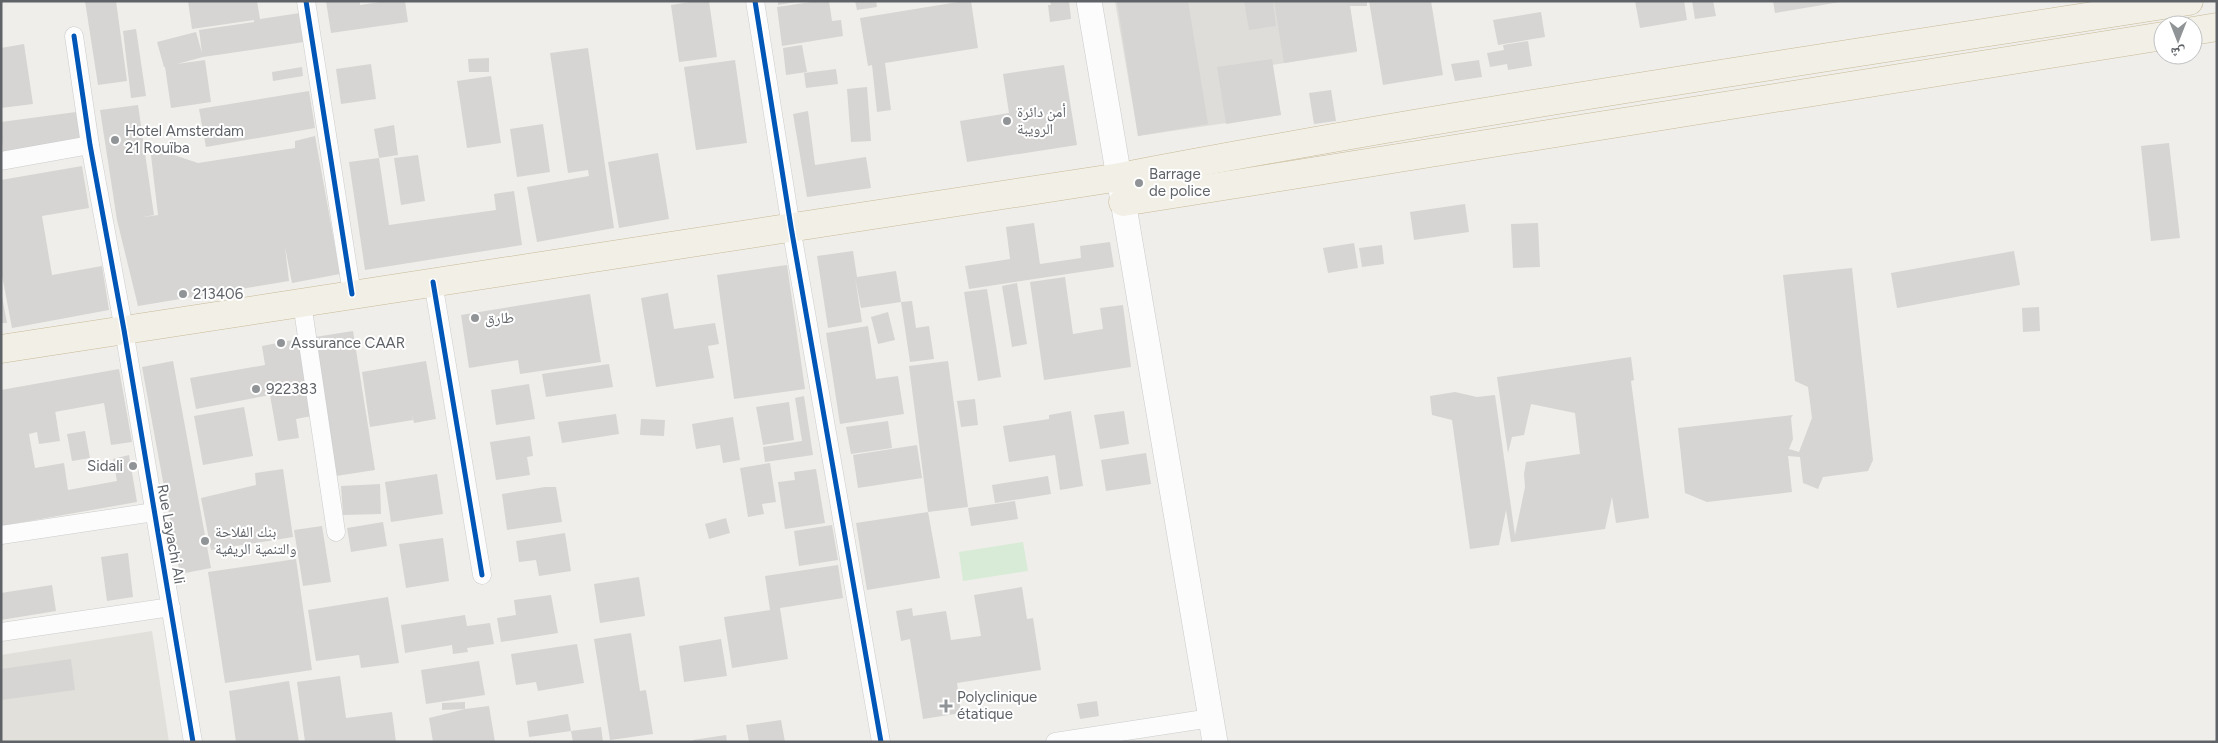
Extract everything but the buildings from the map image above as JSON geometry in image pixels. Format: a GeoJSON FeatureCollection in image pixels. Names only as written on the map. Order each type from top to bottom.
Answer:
{"type":"FeatureCollection","features":[{"type":"Feature","properties":{"kind":"highway"},"geometry":{"type":"LineString","coordinates":[[1122,189],[1262,149],[1550,101],[2189,1]]}},
{"type":"Feature","properties":{"kind":"highway"},"geometry":{"type":"LineString","coordinates":[[2203,29],[2217,27]]}},
{"type":"Feature","properties":{"kind":"highway"},"geometry":{"type":"LineString","coordinates":[[1,349],[791,227],[1122,189],[2153,37]]}},
{"type":"Feature","properties":{"kind":"main road"},"geometry":{"type":"LineString","coordinates":[[1091,11],[1213,730]]}},
{"type":"Feature","properties":{"kind":"street"},"geometry":{"type":"LineString","coordinates":[[306,1],[352,294]]}},
{"type":"Feature","properties":{"kind":"street"},"geometry":{"type":"LineString","coordinates":[[754,1],[791,227],[881,742]]}},
{"type":"Feature","properties":{"kind":"street","name":"Rue Layachi Ali"},"geometry":{"type":"LineString","coordinates":[[74,36],[90,145],[124,330],[193,742]]}},
{"type":"Feature","properties":{"kind":"street"},"geometry":{"type":"LineString","coordinates":[[1,160],[90,145]]}},
{"type":"Feature","properties":{"kind":"street"},"geometry":{"type":"LineString","coordinates":[[433,282],[482,574]]}},
{"type":"Feature","properties":{"kind":"street"},"geometry":{"type":"LineString","coordinates":[[302,302],[336,532]]}},
{"type":"Feature","properties":{"kind":"street"},"geometry":{"type":"LineString","coordinates":[[1,535],[154,512]]}},
{"type":"Feature","properties":{"kind":"street"},"geometry":{"type":"LineString","coordinates":[[1,632],[170,607]]}},
{"type":"Feature","properties":{"kind":"street"},"geometry":{"type":"LineString","coordinates":[[1055,742],[1213,730]]}},
{"type":"Feature","properties":{"kind":"shaded area"},"geometry":{"type":"Polygon","coordinates":[[[1115,1],[1349,1],[1357,52],[1272,65],[1281,115],[1138,136],[1115,1]]]}},
{"type":"Feature","properties":{"kind":"shaded area"},"geometry":{"type":"Polygon","coordinates":[[[152,631],[169,742],[1,742],[1,655],[152,631]]]}},
{"type":"Feature","properties":{"kind":"green space"},"geometry":{"type":"Polygon","coordinates":[[[1023,542],[1028,571],[963,581],[959,552],[1023,542]]]}},
{"type":"Feature","properties":{"kind":"cycle path"},"geometry":{"type":"LineString","coordinates":[[306,1],[352,294]]}},
{"type":"Feature","properties":{"kind":"cycle path"},"geometry":{"type":"LineString","coordinates":[[755,1],[791,227],[881,742]]}},
{"type":"Feature","properties":{"kind":"cycle path"},"geometry":{"type":"LineString","coordinates":[[74,36],[90,145],[124,330],[193,742]]}},
{"type":"Feature","properties":{"kind":"cycle path"},"geometry":{"type":"LineString","coordinates":[[433,282],[482,575]]}},
{"type":"Feature","properties":{"kind":"place","name":"أمن دائرة الرويبة"},"geometry":{"type":"Point","coordinates":[1007,121]}},
{"type":"Feature","properties":{"kind":"place","name":"Hotel Amsterdam 21 Rouïba"},"geometry":{"type":"Point","coordinates":[115,140]}},
{"type":"Feature","properties":{"kind":"place","name":"Barrage de police"},"geometry":{"type":"Point","coordinates":[1139,183]}},
{"type":"Feature","properties":{"kind":"place","name":"213406"},"geometry":{"type":"Point","coordinates":[183,294]}},
{"type":"Feature","properties":{"kind":"place","name":"طارق"},"geometry":{"type":"Point","coordinates":[475,318]}},
{"type":"Feature","properties":{"kind":"place","name":"Assurance CAAR"},"geometry":{"type":"Point","coordinates":[281,343]}},
{"type":"Feature","properties":{"kind":"place","name":"922383"},"geometry":{"type":"Point","coordinates":[256,389]}},
{"type":"Feature","properties":{"kind":"place","name":"Sidali"},"geometry":{"type":"Point","coordinates":[133,466]}},
{"type":"Feature","properties":{"kind":"place","name":"بنك الفلاحة والتنمية الريفية"},"geometry":{"type":"Point","coordinates":[205,541]}},
{"type":"Feature","properties":{"kind":"place","name":"Polyclinique étatique"},"geometry":{"type":"Point","coordinates":[946,706]}}]}
